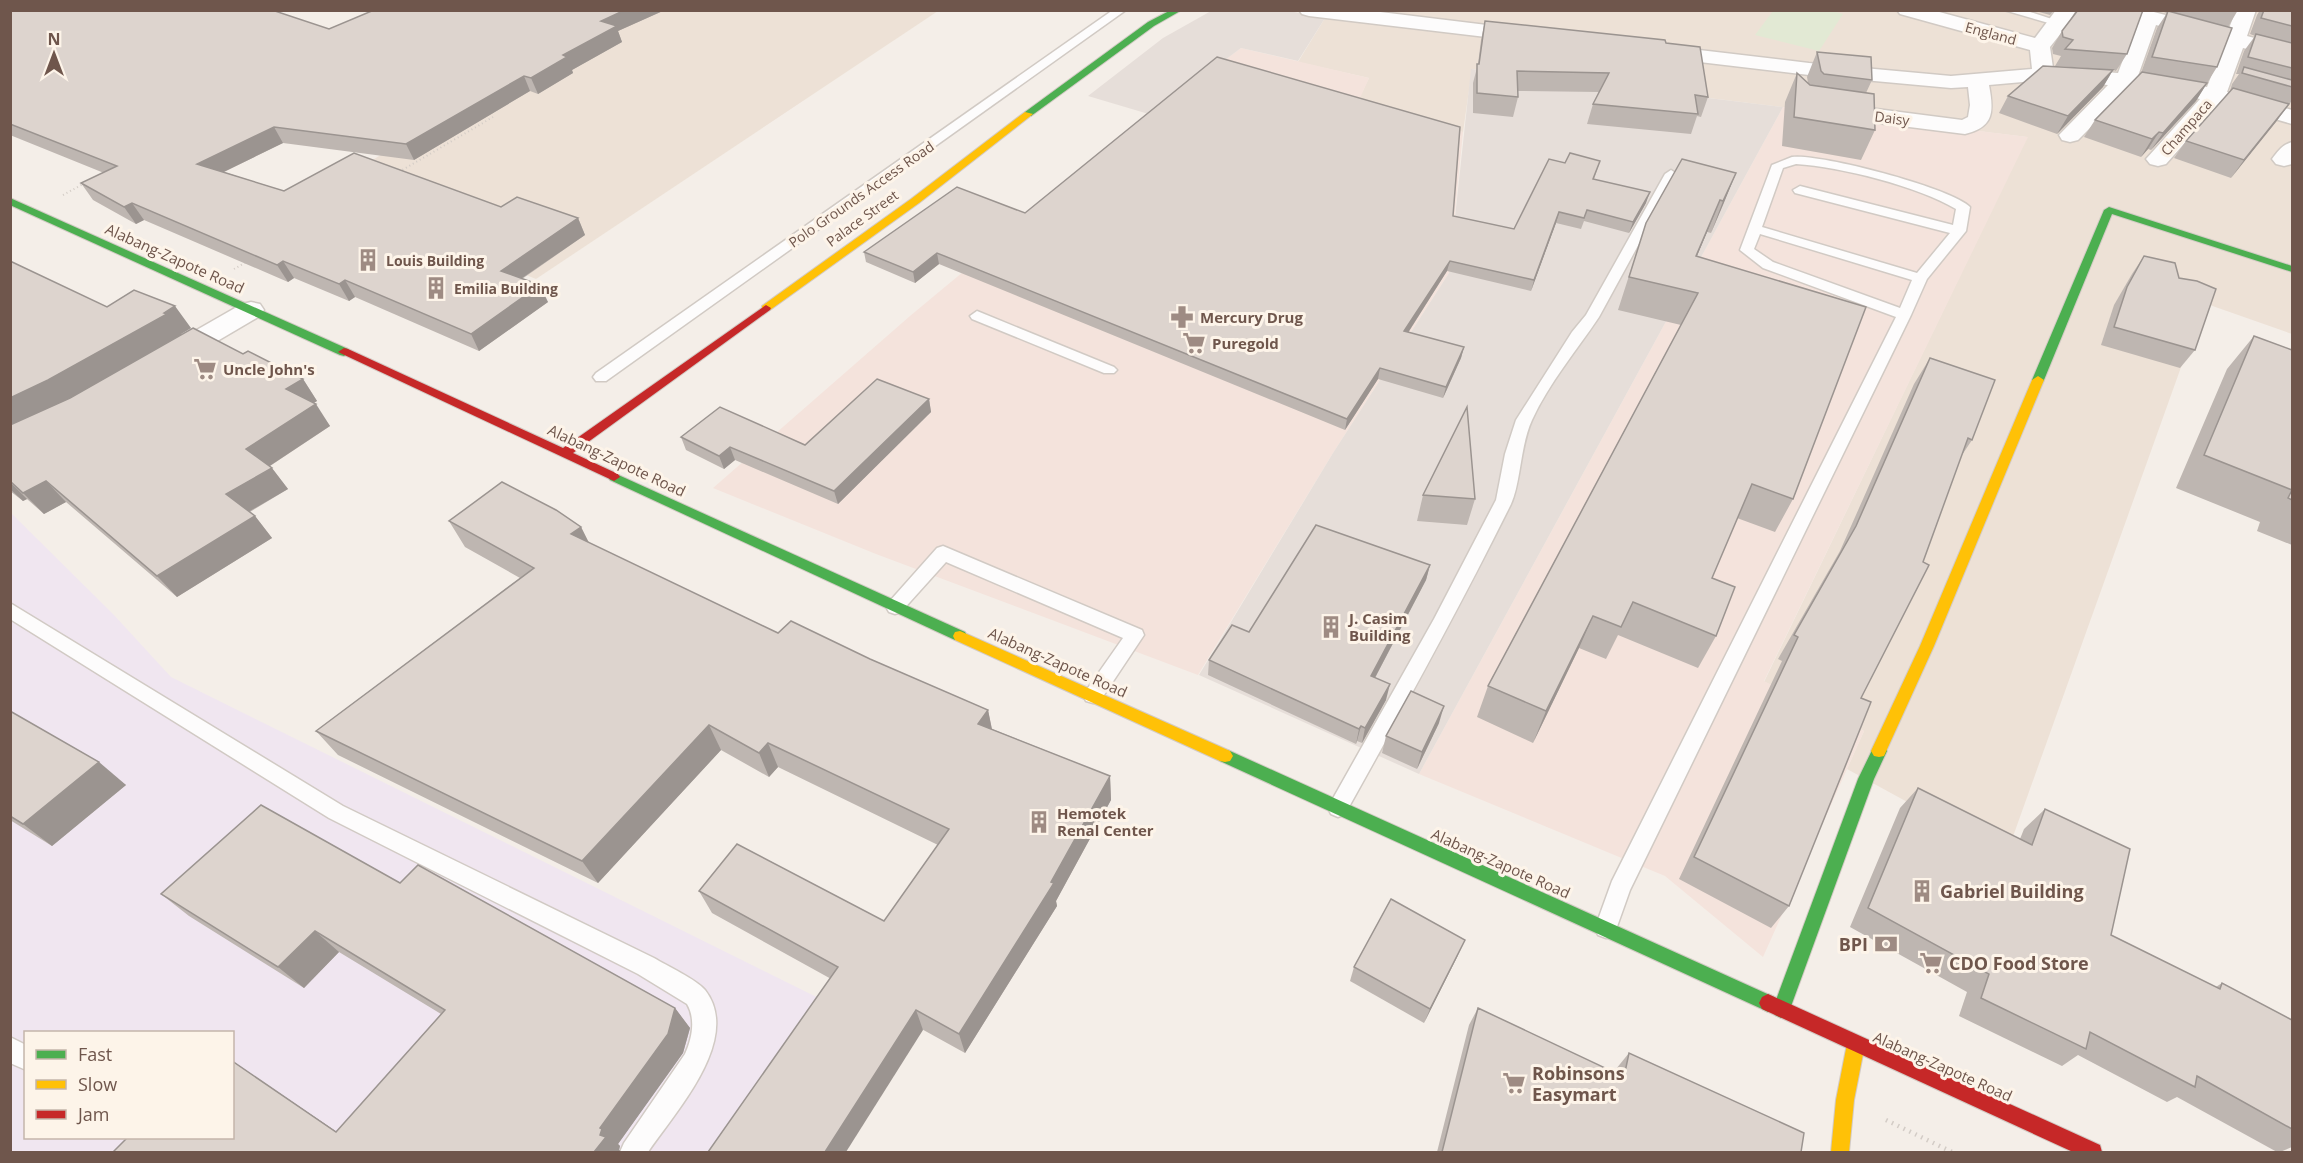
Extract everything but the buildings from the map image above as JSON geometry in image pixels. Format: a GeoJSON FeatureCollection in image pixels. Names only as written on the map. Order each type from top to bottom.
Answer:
{"type":"FeatureCollection","features":[{"type":"Feature","properties":{"kind":"main road","name":"Palace Street"},"geometry":{"type":"LineString","coordinates":[[565,453],[915,201],[1080,74],[1152,24],[1178,10]]}},
{"type":"Feature","properties":{"kind":"main road","name":"Alabang-Zapote Road"},"geometry":{"type":"LineString","coordinates":[[12,204],[565,453],[895,607],[1606,928],[2093,1152]]}},
{"type":"Feature","properties":{"kind":"main road"},"geometry":{"type":"LineString","coordinates":[[1781,1009],[1866,779],[1927,646],[2109,210],[2292,269]]}},
{"type":"Feature","properties":{"kind":"main road"},"geometry":{"type":"LineString","coordinates":[[1840,1152],[1845,1100],[1856,1044]]}},
{"type":"Feature","properties":{"kind":"street"},"geometry":{"type":"LineString","coordinates":[[1309,10],[1545,38]]}},
{"type":"Feature","properties":{"kind":"street"},"geometry":{"type":"LineString","coordinates":[[1439,26],[1464,10]]}},
{"type":"Feature","properties":{"kind":"street","name":"England"},"geometry":{"type":"LineString","coordinates":[[1907,10],[2040,46]]}},
{"type":"Feature","properties":{"kind":"street"},"geometry":{"type":"LineString","coordinates":[[2121,10],[2292,54]]}},
{"type":"Feature","properties":{"kind":"street"},"geometry":{"type":"LineString","coordinates":[[2222,83],[2234,39],[2246,10]]}},
{"type":"Feature","properties":{"kind":"street"},"geometry":{"type":"LineString","coordinates":[[2044,74],[2040,46],[2063,17]]}},
{"type":"Feature","properties":{"kind":"street"},"geometry":{"type":"LineString","coordinates":[[2070,135],[2126,80],[2149,18]]}},
{"type":"Feature","properties":{"kind":"street"},"geometry":{"type":"LineString","coordinates":[[1639,49],[1793,76],[1951,82],[2044,74],[2126,80],[2222,83],[2292,117]]}},
{"type":"Feature","properties":{"kind":"street","name":"Daisy"},"geometry":{"type":"LineString","coordinates":[[1806,107],[1965,127],[1978,121],[1980,116],[1981,98],[1977,79]]}},
{"type":"Feature","properties":{"kind":"street","name":"Champaca"},"geometry":{"type":"LineString","coordinates":[[2158,159],[2222,83]]}},
{"type":"Feature","properties":{"kind":"street"},"geometry":{"type":"LineString","coordinates":[[149,370],[251,310]]}},
{"type":"Feature","properties":{"kind":"lane","name":"Polo Grounds Access Road"},"geometry":{"type":"LineString","coordinates":[[601,377],[1121,10]]}},
{"type":"Feature","properties":{"kind":"lane"},"geometry":{"type":"LineString","coordinates":[[2009,10],[2063,17]]}},
{"type":"Feature","properties":{"kind":"lane"},"geometry":{"type":"LineString","coordinates":[[1606,928],[1620,888],[1904,315],[1920,278],[1959,231],[1964,207],[1957,201],[1919,188],[1820,162],[1796,160],[1778,165],[1747,250],[1768,265],[1904,315]]}},
{"type":"Feature","properties":{"kind":"lane"},"geometry":{"type":"LineString","coordinates":[[1338,808],[1442,622],[1504,500],[1513,454],[1524,420],[1579,332],[1592,317],[1671,174]]}},
{"type":"Feature","properties":{"kind":"lane"},"geometry":{"type":"LineString","coordinates":[[1800,190],[1959,231]]}},
{"type":"Feature","properties":{"kind":"lane"},"geometry":{"type":"LineString","coordinates":[[1756,229],[1920,278]]}},
{"type":"Feature","properties":{"kind":"lane"},"geometry":{"type":"LineString","coordinates":[[976,316],[1109,370]]}},
{"type":"Feature","properties":{"kind":"lane"},"geometry":{"type":"LineString","coordinates":[[895,607],[944,553],[1135,635],[1093,695]]}},
{"type":"Feature","properties":{"kind":"lane"},"geometry":{"type":"LineString","coordinates":[[10,610],[336,812],[646,966],[694,996],[703,1009],[704,1040],[694,1063],[633,1152]]}},
{"type":"Feature","properties":{"kind":"lane"},"geometry":{"type":"LineString","coordinates":[[10,1049],[24,1057]]}},
{"type":"Feature","properties":{"kind":"path"},"geometry":{"type":"LineString","coordinates":[[390,178],[493,117]]}},
{"type":"Feature","properties":{"kind":"path"},"geometry":{"type":"LineString","coordinates":[[32,212],[94,178]]}},
{"type":"Feature","properties":{"kind":"path"},"geometry":{"type":"LineString","coordinates":[[202,288],[249,260]]}},
{"type":"Feature","properties":{"kind":"path"},"geometry":{"type":"LineString","coordinates":[[1845,1100],[1953,1152]]}},
{"type":"Feature","properties":{"kind":"shaded area"},"geometry":{"type":"Polygon","coordinates":[[[605,11],[938,11],[536,279],[390,220],[340,181],[605,11]]]}},
{"type":"Feature","properties":{"kind":"shaded area"},"geometry":{"type":"Polygon","coordinates":[[[1211,11],[1289,11],[1325,18],[1298,61],[1241,48],[1152,115],[1088,96],[1163,38],[1211,11]]]}},
{"type":"Feature","properties":{"kind":"shaded area"},"geometry":{"type":"Polygon","coordinates":[[[1337,11],[2292,11],[2292,334],[2204,303],[2006,856],[1847,769],[1864,731],[1764,682],[2027,137],[1472,69],[1463,132],[1356,105],[1369,78],[1298,62],[1325,18],[1337,11]]]}},
{"type":"Feature","properties":{"kind":"shaded area","name":"Puregold"},"geometry":{"type":"Polygon","coordinates":[[[1241,48],[1369,78],[1357,105],[1463,132],[1449,273],[1333,453],[1198,675],[876,554],[713,488],[910,316],[1152,115],[1241,48]]]}},
{"type":"Feature","properties":{"kind":"shaded area"},"geometry":{"type":"Polygon","coordinates":[[[1471,69],[1783,107],[1419,774],[1199,675],[1333,453],[1449,273],[1471,69]]]}},
{"type":"Feature","properties":{"kind":"shaded area"},"geometry":{"type":"Polygon","coordinates":[[[1783,107],[2028,137],[1764,681],[1864,731],[1763,957],[1665,876],[1419,774],[1783,107]]]}},
{"type":"Feature","properties":{"kind":"shaded area"},"geometry":{"type":"Polygon","coordinates":[[[10,512],[114,615],[171,677],[875,1026],[800,1152],[11,1152],[10,512]]]}},
{"type":"Feature","properties":{"kind":"green space"},"geometry":{"type":"Polygon","coordinates":[[[1830,10],[1843,14],[1819,51],[1755,35],[1773,11],[1830,10]]]}},
{"type":"Feature","properties":{"kind":"traffic: fast"},"geometry":{"type":"LineString","coordinates":[[1028,114],[1151,24],[1178,10]]}},
{"type":"Feature","properties":{"kind":"traffic: fast"},"geometry":{"type":"LineString","coordinates":[[10,201],[344,352]]}},
{"type":"Feature","properties":{"kind":"traffic: fast"},"geometry":{"type":"LineString","coordinates":[[2038,380],[2109,210],[2292,269]]}},
{"type":"Feature","properties":{"kind":"traffic: fast"},"geometry":{"type":"LineString","coordinates":[[614,477],[960,636]]}},
{"type":"Feature","properties":{"kind":"traffic: fast"},"geometry":{"type":"LineString","coordinates":[[1781,1009],[1866,779],[1879,751]]}},
{"type":"Feature","properties":{"kind":"traffic: fast"},"geometry":{"type":"LineString","coordinates":[[1225,756],[1768,1003]]}},
{"type":"Feature","properties":{"kind":"traffic: slow"},"geometry":{"type":"LineString","coordinates":[[766,308],[915,201],[1028,114]]}},
{"type":"Feature","properties":{"kind":"traffic: slow"},"geometry":{"type":"LineString","coordinates":[[1879,751],[1927,646],[2038,380]]}},
{"type":"Feature","properties":{"kind":"traffic: slow"},"geometry":{"type":"LineString","coordinates":[[960,636],[1225,756]]}},
{"type":"Feature","properties":{"kind":"traffic: slow"},"geometry":{"type":"LineString","coordinates":[[1840,1152],[1845,1100],[1856,1044]]}},
{"type":"Feature","properties":{"kind":"traffic: jam"},"geometry":{"type":"LineString","coordinates":[[565,453],[766,308]]}},
{"type":"Feature","properties":{"kind":"traffic: jam"},"geometry":{"type":"LineString","coordinates":[[344,352],[614,477]]}},
{"type":"Feature","properties":{"kind":"traffic: jam"},"geometry":{"type":"LineString","coordinates":[[1768,1003],[2093,1152]]}},
{"type":"Feature","properties":{"kind":"place","name":"Louis Building"},"geometry":{"type":"Point","coordinates":[368,260]}},
{"type":"Feature","properties":{"kind":"place","name":"Emilia Building"},"geometry":{"type":"Point","coordinates":[436,288]}},
{"type":"Feature","properties":{"kind":"place","name":"Mercury Drug"},"geometry":{"type":"Point","coordinates":[1182,317]}},
{"type":"Feature","properties":{"kind":"place","name":"Puregold"},"geometry":{"type":"Point","coordinates":[1194,343]}},
{"type":"Feature","properties":{"kind":"place","name":"Uncle John's"},"geometry":{"type":"Point","coordinates":[205,369]}},
{"type":"Feature","properties":{"kind":"place","name":"J. Casim Building"},"geometry":{"type":"Point","coordinates":[1331,627]}},
{"type":"Feature","properties":{"kind":"place","name":"Hemotek Renal Center"},"geometry":{"type":"Point","coordinates":[1039,822]}},
{"type":"Feature","properties":{"kind":"place","name":"Gabriel Building"},"geometry":{"type":"Point","coordinates":[1922,891]}},
{"type":"Feature","properties":{"kind":"place","name":"BPI"},"geometry":{"type":"Point","coordinates":[1886,944]}},
{"type":"Feature","properties":{"kind":"place","name":"CDO Food Store"},"geometry":{"type":"Point","coordinates":[1931,963]}},
{"type":"Feature","properties":{"kind":"place","name":"Robinsons Easymart"},"geometry":{"type":"Point","coordinates":[1514,1083]}}]}
